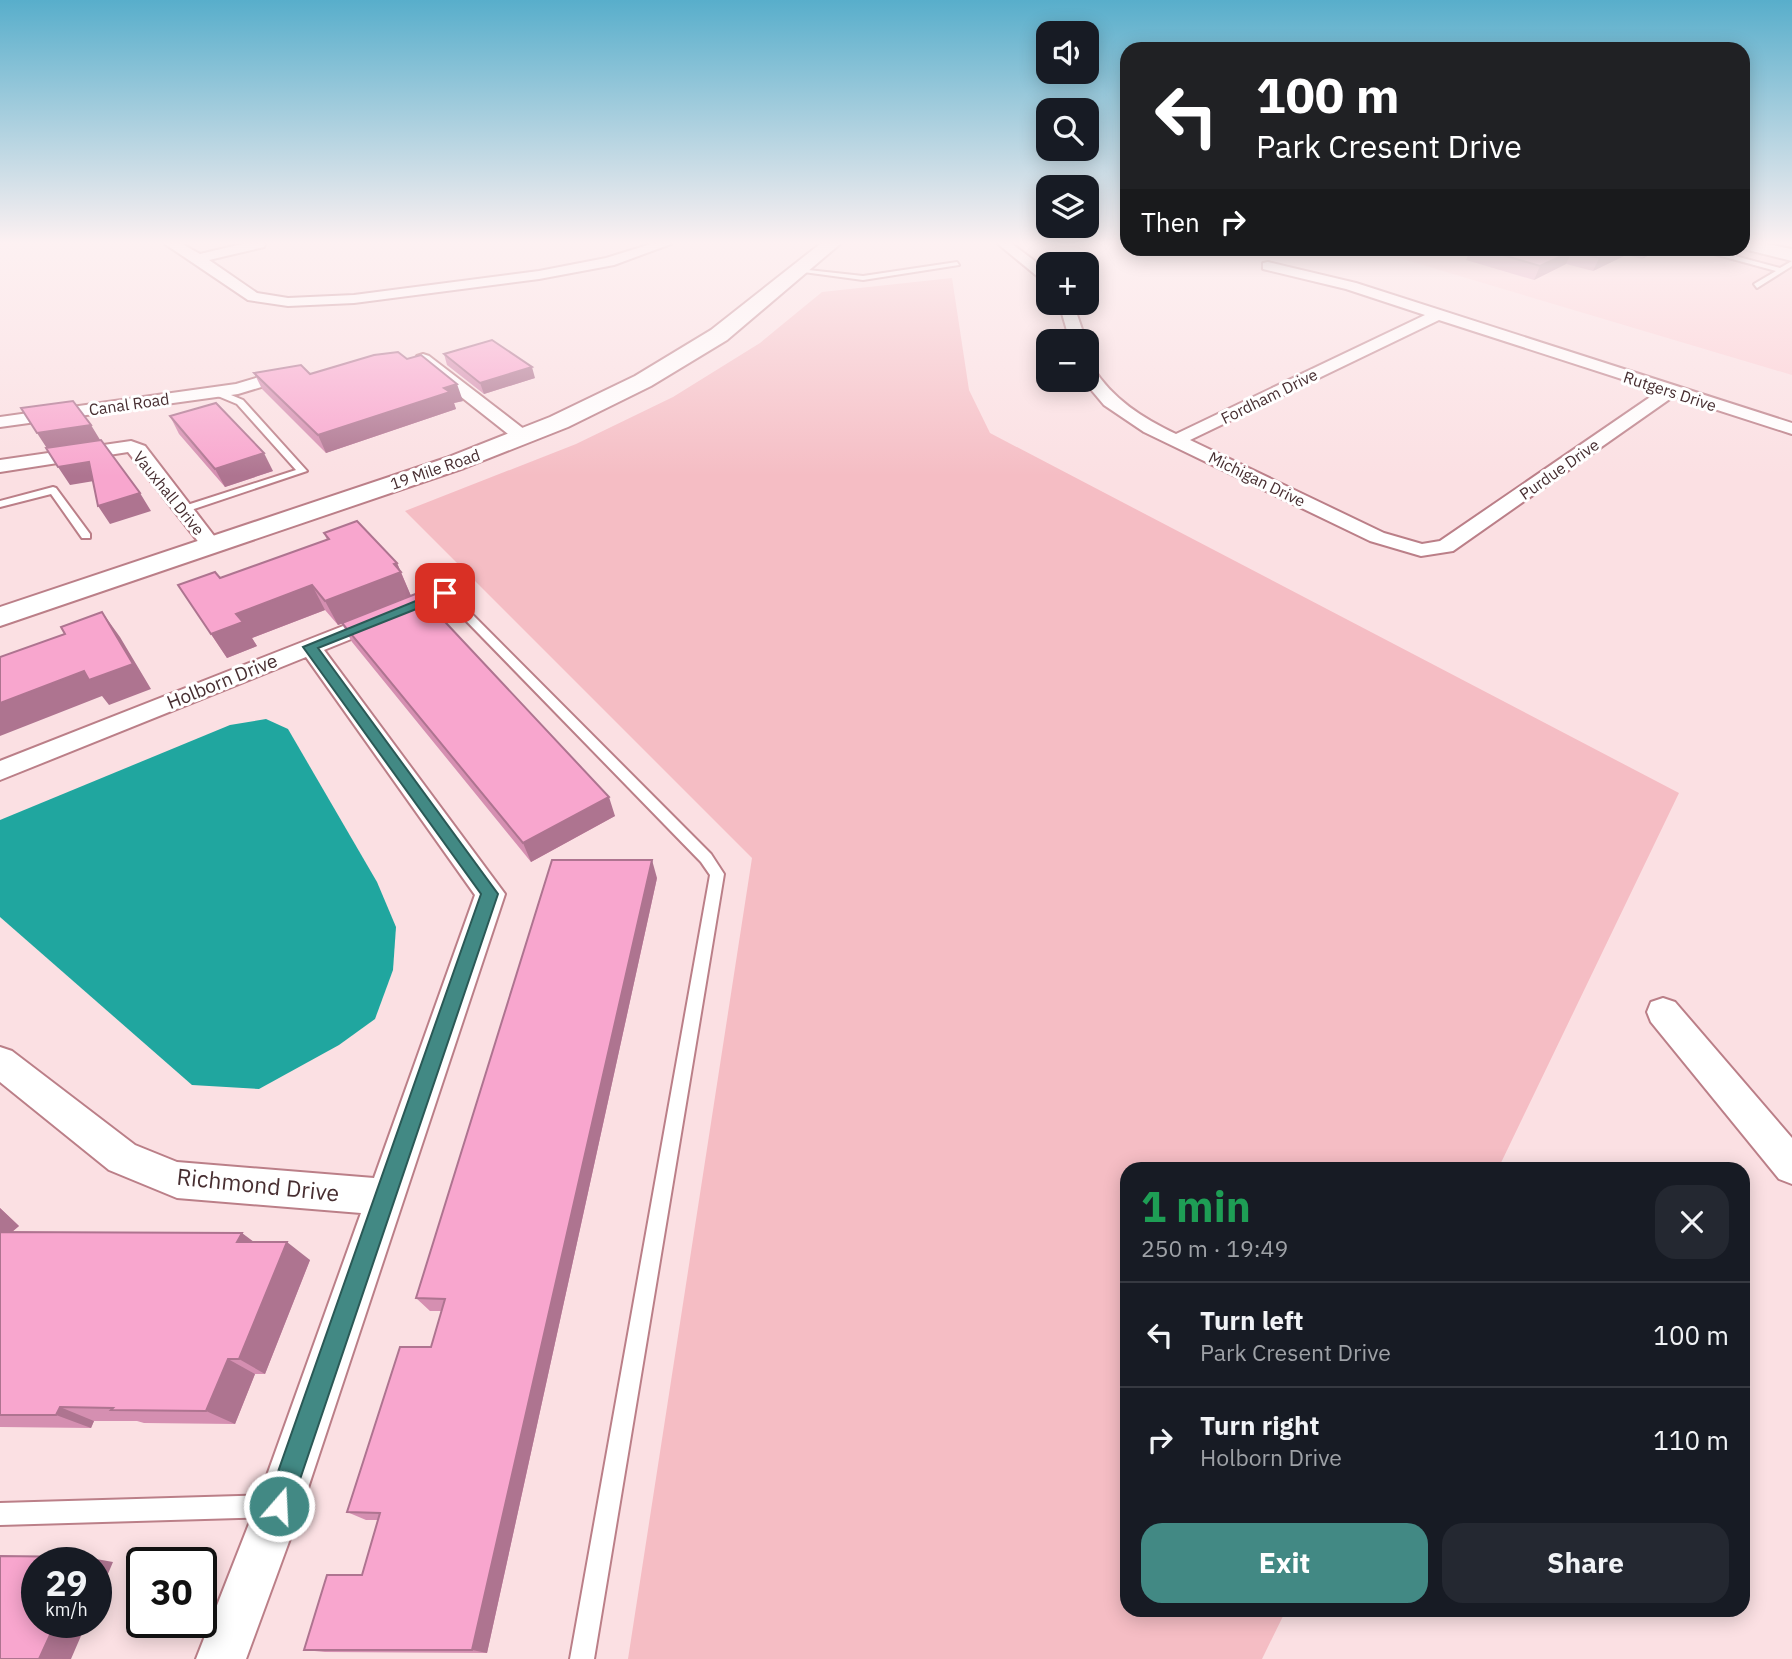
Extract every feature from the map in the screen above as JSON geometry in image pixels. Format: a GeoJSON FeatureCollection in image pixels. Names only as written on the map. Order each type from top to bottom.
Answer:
{"type":"FeatureCollection","features":[{"type":"Feature","properties":{"kind":"street","name":"19 Mile Road"},"geometry":{"type":"LineString","coordinates":[[0,617],[455,463],[523,437],[597,405],[684,358],[738,321]]}},
{"type":"Feature","properties":{"kind":"street","name":"Fordham Drive"},"geometry":{"type":"LineString","coordinates":[[1177,440],[1424,321]]}},
{"type":"Feature","properties":{"kind":"street","name":"Rutgers Drive"},"geometry":{"type":"LineString","coordinates":[[1457,321],[1792,429]]}},
{"type":"Feature","properties":{"kind":"street"},"geometry":{"type":"LineString","coordinates":[[411,359],[428,361],[523,437]]}},
{"type":"Feature","properties":{"kind":"street","name":"Canal Road"},"geometry":{"type":"LineString","coordinates":[[0,422],[238,389],[266,380],[319,372]]}},
{"type":"Feature","properties":{"kind":"street","name":"Michigan Drive"},"geometry":{"type":"LineString","coordinates":[[1099,389],[1127,415],[1377,537],[1421,550],[1446,547]]}},
{"type":"Feature","properties":{"kind":"street","name":"Purdue Drive"},"geometry":{"type":"LineString","coordinates":[[1446,547],[1671,391]]}},
{"type":"Feature","properties":{"kind":"street","name":"Vauxhall Drive"},"geometry":{"type":"LineString","coordinates":[[0,466],[131,446],[139,450],[211,545]]}},
{"type":"Feature","properties":{"kind":"street","name":"Holborn Drive"},"geometry":{"type":"LineString","coordinates":[[0,771],[445,593]]}},
{"type":"Feature","properties":{"kind":"street"},"geometry":{"type":"LineString","coordinates":[[221,1659],[279,1506],[490,894],[310,647]]}},
{"type":"Feature","properties":{"kind":"street"},"geometry":{"type":"LineString","coordinates":[[1663,1012],[1792,1166]]}},
{"type":"Feature","properties":{"kind":"street","name":"Richmond Drive"},"geometry":{"type":"LineString","coordinates":[[0,1062],[122,1158],[177,1180],[385,1197]]}},
{"type":"Feature","properties":{"kind":"lane"},"geometry":{"type":"LineString","coordinates":[[185,509],[302,471],[240,402],[216,392]]}},
{"type":"Feature","properties":{"kind":"lane"},"geometry":{"type":"LineString","coordinates":[[0,503],[53,490],[86,536]]}},
{"type":"Feature","properties":{"kind":"lane"},"geometry":{"type":"LineString","coordinates":[[445,593],[706,858],[717,874],[582,1659]]}},
{"type":"Feature","properties":{"kind":"lane"},"geometry":{"type":"LineString","coordinates":[[0,1514],[279,1506]]}},
{"type":"Feature","properties":{"kind":"shaded area"},"geometry":{"type":"Polygon","coordinates":[[[786,321],[959,321],[969,390],[990,433],[1679,793],[1501,1162],[1120,1162],[1120,1617],[1283,1617],[1262,1659],[628,1659],[752,858],[405,511],[576,444],[673,397],[760,343],[786,321]]]}},
{"type":"Feature","properties":{"kind":"shaded area"},"geometry":{"type":"Polygon","coordinates":[[[1612,321],[1792,321],[1792,375],[1612,321]]]}},
{"type":"Feature","properties":{"kind":"water"},"geometry":{"type":"Polygon","coordinates":[[[266,719],[288,729],[377,882],[396,927],[393,970],[375,1019],[339,1045],[259,1089],[192,1085],[0,917],[0,820],[230,725],[266,719]]]}},
{"type":"Feature","properties":{"kind":"building"},"geometry":{"type":"Polygon","coordinates":[[[492,340],[532,367],[480,383],[444,354],[492,340]]]}},
{"type":"Feature","properties":{"kind":"building"},"geometry":{"type":"Polygon","coordinates":[[[398,352],[407,359],[421,355],[457,384],[444,388],[450,392],[318,435],[254,373],[301,365],[310,374],[374,355],[398,352]]]}},
{"type":"Feature","properties":{"kind":"building"},"geometry":{"type":"Polygon","coordinates":[[[73,401],[91,425],[37,433],[21,408],[73,401]]]}},
{"type":"Feature","properties":{"kind":"building"},"geometry":{"type":"Polygon","coordinates":[[[216,403],[264,453],[215,469],[170,416],[216,403]]]}},
{"type":"Feature","properties":{"kind":"building"},"geometry":{"type":"Polygon","coordinates":[[[101,440],[140,493],[98,506],[89,462],[58,467],[46,448],[101,440]]]}},
{"type":"Feature","properties":{"kind":"building"},"geometry":{"type":"Polygon","coordinates":[[[357,521],[397,563],[394,564],[401,572],[325,601],[312,585],[236,614],[243,622],[211,634],[178,585],[215,572],[220,578],[329,539],[324,533],[357,521]]]}},
{"type":"Feature","properties":{"kind":"building"},"geometry":{"type":"Polygon","coordinates":[[[418,593],[609,797],[523,843],[342,623],[418,593]]]}},
{"type":"Feature","properties":{"kind":"building"},"geometry":{"type":"Polygon","coordinates":[[[102,612],[133,664],[89,680],[84,671],[0,703],[0,657],[65,634],[61,627],[102,612]]]}},
{"type":"Feature","properties":{"kind":"building"},"geometry":{"type":"Polygon","coordinates":[[[552,860],[652,860],[472,1650],[304,1650],[327,1575],[362,1575],[380,1513],[347,1512],[400,1347],[431,1347],[445,1299],[416,1298],[552,860]]]}},
{"type":"Feature","properties":{"kind":"building"},"geometry":{"type":"Polygon","coordinates":[[[0,1232],[242,1233],[237,1242],[287,1242],[239,1359],[228,1359],[206,1411],[60,1407],[56,1415],[0,1415],[0,1232]]]}},
{"type":"Feature","properties":{"kind":"building"},"geometry":{"type":"Polygon","coordinates":[[[0,1556],[21,1556],[21,1638],[49,1638],[39,1659],[0,1659],[0,1556]]]}},
{"type":"Feature","properties":{"kind":"route"},"geometry":{"type":"LineString","coordinates":[[279,1506],[490,894],[310,647],[445,593]]}}]}
